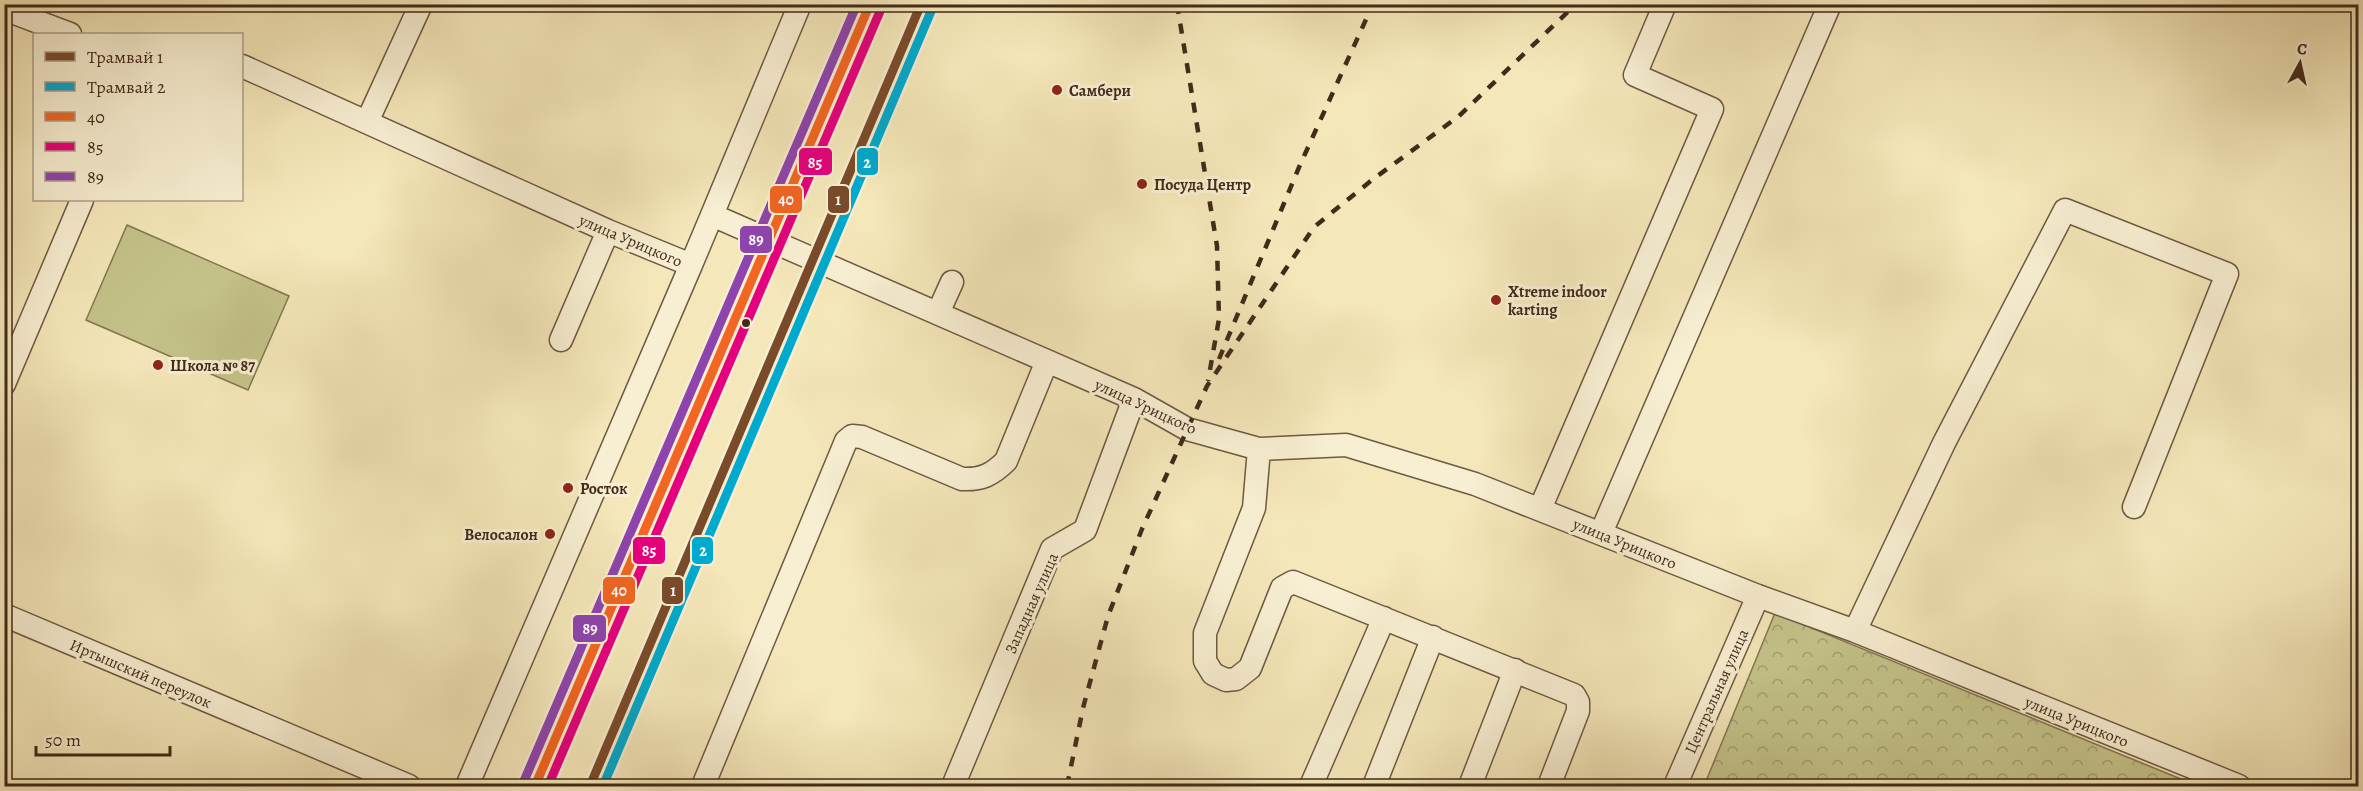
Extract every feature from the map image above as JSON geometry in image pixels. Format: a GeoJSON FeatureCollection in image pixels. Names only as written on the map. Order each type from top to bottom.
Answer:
{"type":"FeatureCollection","features":[{"type":"Feature","properties":{"kind":"main road"},"geometry":{"type":"LineString","coordinates":[[535,786],[870,4]]}},
{"type":"Feature","properties":{"kind":"street"},"geometry":{"type":"LineString","coordinates":[[367,122],[421,4]]}},
{"type":"Feature","properties":{"kind":"street"},"geometry":{"type":"LineString","coordinates":[[712,215],[800,4]]}},
{"type":"Feature","properties":{"kind":"street"},"geometry":{"type":"LineString","coordinates":[[1540,509],[1712,109],[1635,75],[1665,4]]}},
{"type":"Feature","properties":{"kind":"street"},"geometry":{"type":"LineString","coordinates":[[1600,534],[1830,4]]}},
{"type":"Feature","properties":{"kind":"street"},"geometry":{"type":"LineString","coordinates":[[4,9],[67,33]]}},
{"type":"Feature","properties":{"kind":"street","name":"улица Урицкого"},"geometry":{"type":"LineString","coordinates":[[243,66],[690,266],[712,215],[1134,399],[1187,429],[1259,449],[1346,445],[1475,484],[1758,596],[1854,631],[2239,786]]}},
{"type":"Feature","properties":{"kind":"street"},"geometry":{"type":"LineString","coordinates":[[4,384],[82,201]]}},
{"type":"Feature","properties":{"kind":"street"},"geometry":{"type":"LineString","coordinates":[[1854,631],[1944,443],[2065,210],[2228,274],[2134,507]]}},
{"type":"Feature","properties":{"kind":"street"},"geometry":{"type":"LineString","coordinates":[[561,340],[608,231]]}},
{"type":"Feature","properties":{"kind":"street"},"geometry":{"type":"LineString","coordinates":[[467,786],[690,266]]}},
{"type":"Feature","properties":{"kind":"street"},"geometry":{"type":"LineString","coordinates":[[938,312],[952,282]]}},
{"type":"Feature","properties":{"kind":"street"},"geometry":{"type":"LineString","coordinates":[[704,786],[846,441],[852,436],[862,437],[962,479],[974,480],[986,477],[1006,461],[1047,361]]}},
{"type":"Feature","properties":{"kind":"street","name":"Западная улица"},"geometry":{"type":"LineString","coordinates":[[953,786],[1052,549],[1085,530],[1134,399]]}},
{"type":"Feature","properties":{"kind":"street"},"geometry":{"type":"LineString","coordinates":[[1259,449],[1254,508],[1205,633],[1205,661],[1213,674],[1226,680],[1236,679],[1250,668],[1282,588],[1293,582],[1574,695],[1578,702],[1578,711],[1549,786]]}},
{"type":"Feature","properties":{"kind":"street","name":"Центральная улица"},"geometry":{"type":"LineString","coordinates":[[1675,786],[1758,596]]}},
{"type":"Feature","properties":{"kind":"street","name":"Иртышский переулок"},"geometry":{"type":"LineString","coordinates":[[4,615],[409,786]]}},
{"type":"Feature","properties":{"kind":"street"},"geometry":{"type":"LineString","coordinates":[[1311,786],[1384,618]]}},
{"type":"Feature","properties":{"kind":"street"},"geometry":{"type":"LineString","coordinates":[[1374,786],[1433,637]]}},
{"type":"Feature","properties":{"kind":"street"},"geometry":{"type":"LineString","coordinates":[[1470,786],[1515,670]]}},
{"type":"Feature","properties":{"kind":"green space"},"geometry":{"type":"Polygon","coordinates":[[[127,225],[289,296],[248,390],[86,320],[127,225]]]}},
{"type":"Feature","properties":{"kind":"green space"},"geometry":{"type":"Polygon","coordinates":[[[1775,613],[2198,786],[1704,786],[1775,613]]]}},
{"type":"Feature","properties":{"kind":"tram line","name":"1"},"geometry":{"type":"LineString","coordinates":[[590,786],[921,4]]}},
{"type":"Feature","properties":{"kind":"tram line"},"geometry":{"type":"LineString","coordinates":[[597,786],[810,285],[935,4]]}},
{"type":"Feature","properties":{"kind":"tram line","name":"2"},"geometry":{"type":"LineString","coordinates":[[603,786],[932,9]]}},
{"type":"Feature","properties":{"kind":"railway"},"geometry":{"type":"LineString","coordinates":[[1177,4],[1217,246],[1219,319],[1208,381]]}},
{"type":"Feature","properties":{"kind":"railway"},"geometry":{"type":"LineString","coordinates":[[1219,359],[1300,165],[1373,4]]}},
{"type":"Feature","properties":{"kind":"railway"},"geometry":{"type":"LineString","coordinates":[[1067,786],[1083,708],[1108,616],[1142,529],[1207,386],[1314,227],[1372,180],[1459,116],[1576,4]]}},
{"type":"Feature","properties":{"kind":"transit line","name":"89"},"geometry":{"type":"LineString","coordinates":[[524,781],[857,4]]}},
{"type":"Feature","properties":{"kind":"transit line","name":"40"},"geometry":{"type":"LineString","coordinates":[[535,786],[870,4]]}},
{"type":"Feature","properties":{"kind":"transit line","name":"85"},"geometry":{"type":"LineString","coordinates":[[548,786],[881,9]]}},
{"type":"Feature","properties":{"kind":"place","name":"Самбери"},"geometry":{"type":"Point","coordinates":[1057,90]}},
{"type":"Feature","properties":{"kind":"place","name":"Посуда Центр"},"geometry":{"type":"Point","coordinates":[1142,184]}},
{"type":"Feature","properties":{"kind":"place","name":"Xtreme indoor karting"},"geometry":{"type":"Point","coordinates":[1496,300]}},
{"type":"Feature","properties":{"kind":"place","name":"Школа № 87"},"geometry":{"type":"Point","coordinates":[158,365]}},
{"type":"Feature","properties":{"kind":"place","name":"Росток"},"geometry":{"type":"Point","coordinates":[568,488]}},
{"type":"Feature","properties":{"kind":"place","name":"Велосалон"},"geometry":{"type":"Point","coordinates":[550,534]}}]}
